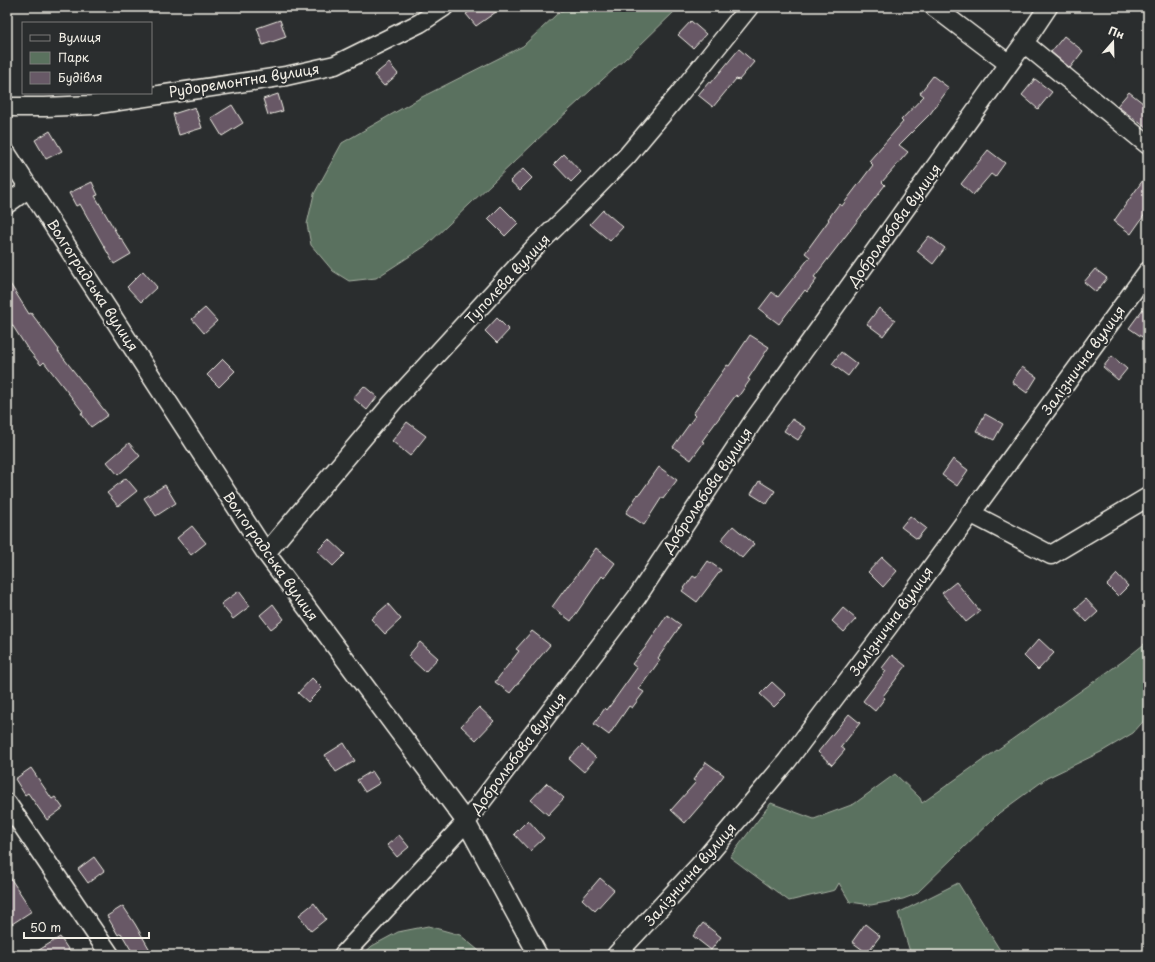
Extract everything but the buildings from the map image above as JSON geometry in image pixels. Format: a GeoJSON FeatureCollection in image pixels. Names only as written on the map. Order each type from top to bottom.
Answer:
{"type":"FeatureCollection","features":[{"type":"Feature","properties":{"kind":"street","name":"Рудоремонтна вулиця"},"geometry":{"type":"LineString","coordinates":[[7,107],[92,105],[286,76],[335,65],[420,23],[444,7]]}},
{"type":"Feature","properties":{"kind":"street","name":"Туполєва вулиця"},"geometry":{"type":"LineString","coordinates":[[266,553],[393,402],[534,248],[627,156],[749,7]]}},
{"type":"Feature","properties":{"kind":"street"},"geometry":{"type":"LineString","coordinates":[[934,7],[1009,64]]}},
{"type":"Feature","properties":{"kind":"street","name":"Добролюбова вулиця"},"geometry":{"type":"LineString","coordinates":[[343,955],[466,822],[637,597],[756,417],[1024,43],[1048,7]]}},
{"type":"Feature","properties":{"kind":"street"},"geometry":{"type":"LineString","coordinates":[[1024,43],[1148,145]]}},
{"type":"Feature","properties":{"kind":"street","name":"Волгоградська вулиця"},"geometry":{"type":"LineString","coordinates":[[7,154],[266,553],[466,822],[538,955]]}},
{"type":"Feature","properties":{"kind":"street"},"geometry":{"type":"LineString","coordinates":[[7,204],[30,188]]}},
{"type":"Feature","properties":{"kind":"street","name":"Залізнична вулиця"},"geometry":{"type":"LineString","coordinates":[[616,955],[698,867],[787,761],[888,627],[1148,271]]}},
{"type":"Feature","properties":{"kind":"street"},"geometry":{"type":"LineString","coordinates":[[970,513],[1051,555],[1148,497]]}},
{"type":"Feature","properties":{"kind":"street"},"geometry":{"type":"LineString","coordinates":[[7,803],[110,955]]}},
{"type":"Feature","properties":{"kind":"green space"},"geometry":{"type":"Polygon","coordinates":[[[568,7],[679,7],[427,245],[376,278],[349,281],[333,271],[311,245],[307,224],[314,194],[342,143],[420,98],[523,46],[557,14],[568,7]]]}},
{"type":"Feature","properties":{"kind":"green space"},"geometry":{"type":"Polygon","coordinates":[[[1148,641],[1148,716],[1133,733],[1101,752],[1047,778],[999,813],[916,894],[903,899],[871,905],[850,902],[839,883],[835,890],[789,901],[730,857],[771,803],[814,819],[854,804],[895,774],[920,798],[922,803],[1123,661],[1148,641]]]}},
{"type":"Feature","properties":{"kind":"green space"},"geometry":{"type":"Polygon","coordinates":[[[958,883],[1003,955],[911,955],[898,913],[958,883]]]}},
{"type":"Feature","properties":{"kind":"green space"},"geometry":{"type":"Polygon","coordinates":[[[428,926],[460,935],[484,955],[362,955],[372,946],[398,932],[428,926]]]}}]}
